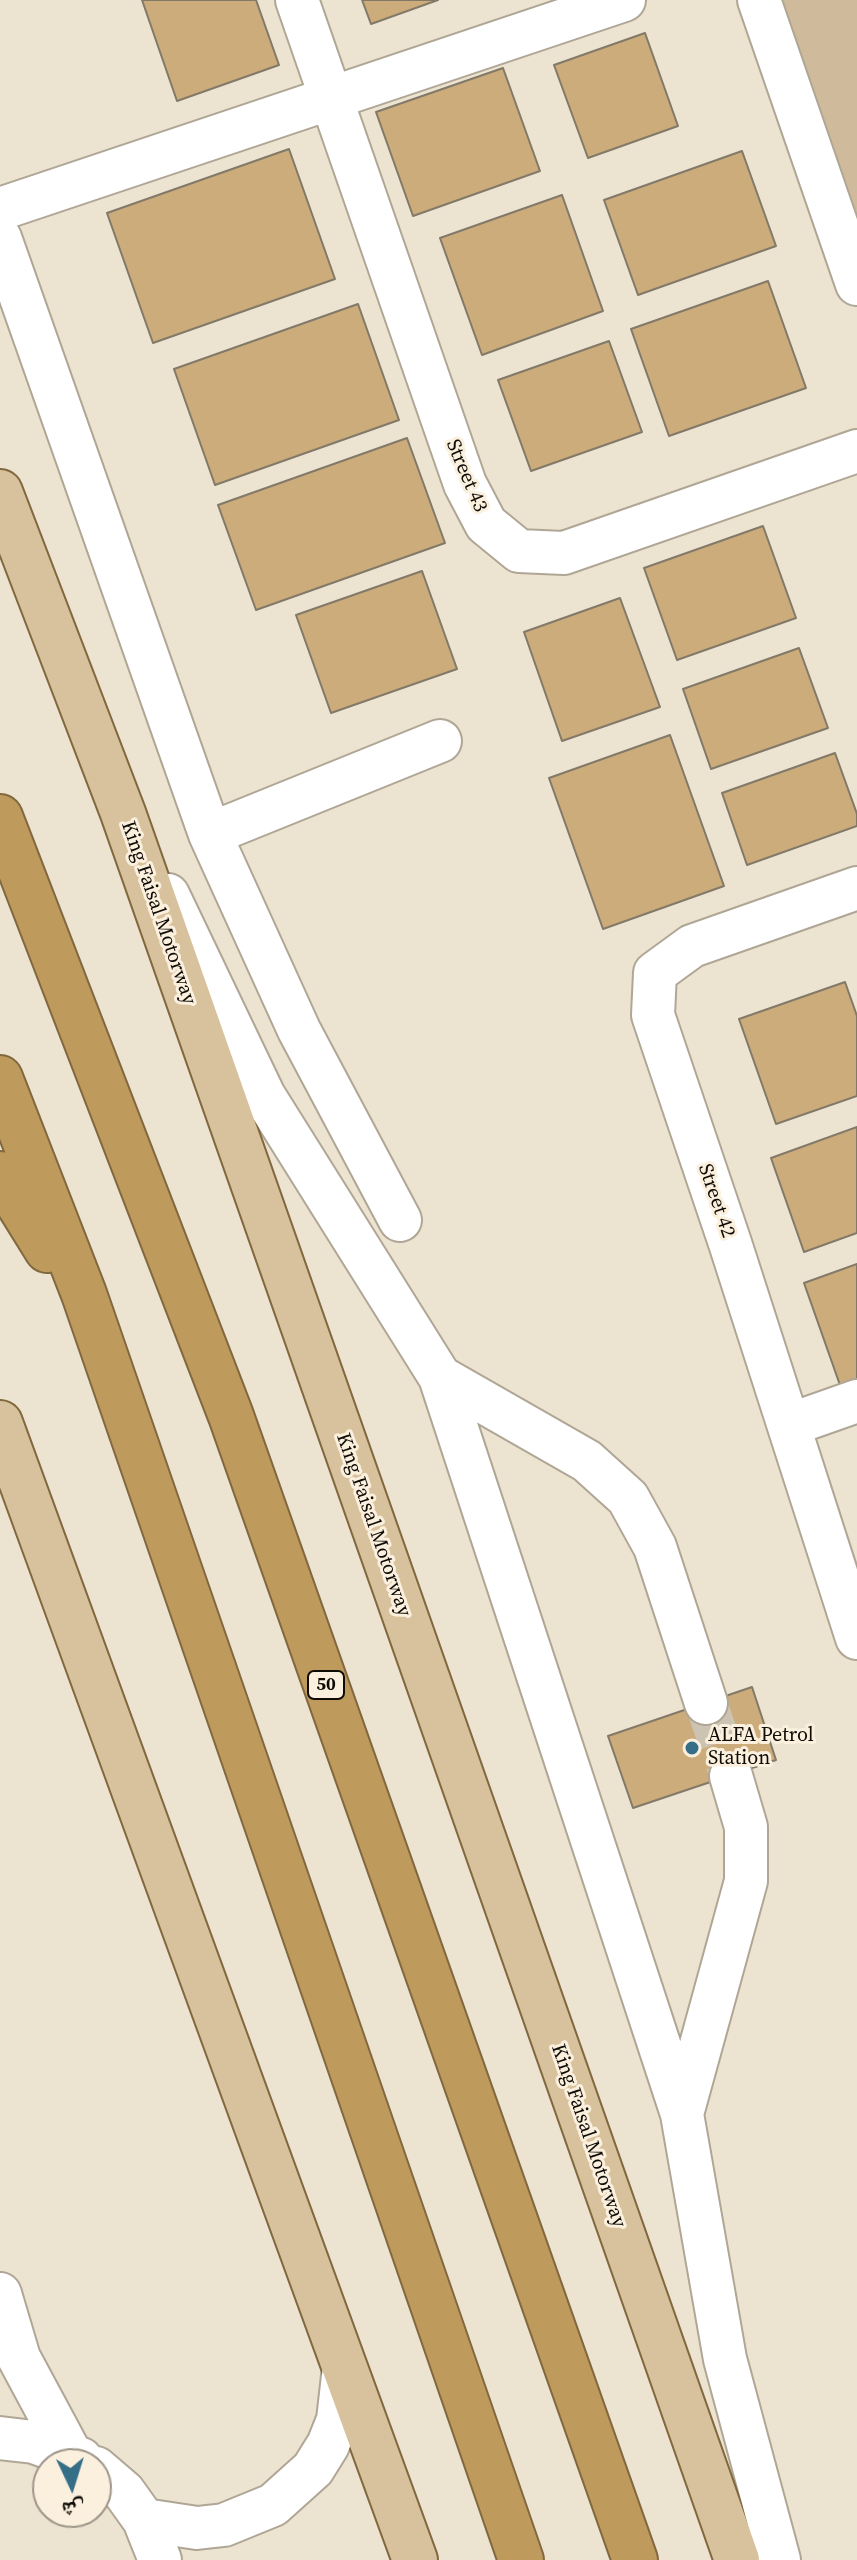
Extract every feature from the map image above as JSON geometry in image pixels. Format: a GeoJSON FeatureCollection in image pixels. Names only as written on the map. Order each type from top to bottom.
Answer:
{"type":"FeatureCollection","features":[{"type":"Feature","properties":{"kind":"highway","name":"50"},"geometry":{"type":"LineString","coordinates":[[0,817],[231,1416],[635,2560]]}},
{"type":"Feature","properties":{"kind":"highway"},"geometry":{"type":"LineString","coordinates":[[0,1078],[84,1294],[521,2560]]}},
{"type":"Feature","properties":{"kind":"highway"},"geometry":{"type":"LineString","coordinates":[[0,1174],[26,1221],[84,1294]]}},
{"type":"Feature","properties":{"kind":"main road","name":"King Faisal Motorway"},"geometry":{"type":"LineString","coordinates":[[0,492],[123,813],[737,2560]]}},
{"type":"Feature","properties":{"kind":"main road"},"geometry":{"type":"LineString","coordinates":[[0,1423],[415,2560]]}},
{"type":"Feature","properties":{"kind":"street","name":"Street 43"},"geometry":{"type":"LineString","coordinates":[[297,0],[465,484],[486,524],[519,551],[564,553],[857,451]]}},
{"type":"Feature","properties":{"kind":"street"},"geometry":{"type":"LineString","coordinates":[[0,209],[624,0]]}},
{"type":"Feature","properties":{"kind":"street"},"geometry":{"type":"LineString","coordinates":[[759,0],[857,284]]}},
{"type":"Feature","properties":{"kind":"street"},"geometry":{"type":"LineString","coordinates":[[0,238],[210,834],[299,1030],[400,1220]]}},
{"type":"Feature","properties":{"kind":"street"},"geometry":{"type":"LineString","coordinates":[[210,834],[440,741]]}},
{"type":"Feature","properties":{"kind":"street"},"geometry":{"type":"LineString","coordinates":[[123,813],[169,896],[264,1096],[440,1377],[682,2114],[715,2315],[779,2560]]}},
{"type":"Feature","properties":{"kind":"street","name":"Street 42"},"geometry":{"type":"LineString","coordinates":[[857,888],[692,946],[655,973],[653,1015],[857,1638]]}},
{"type":"Feature","properties":{"kind":"street"},"geometry":{"type":"LineString","coordinates":[[440,1377],[587,1461],[628,1498],[655,1547],[706,1703]]}},
{"type":"Feature","properties":{"kind":"street"},"geometry":{"type":"LineString","coordinates":[[789,1425],[857,1401]]}},
{"type":"Feature","properties":{"kind":"street"},"geometry":{"type":"LineString","coordinates":[[682,2114],[746,1881],[746,1827],[731,1776]]}},
{"type":"Feature","properties":{"kind":"street"},"geometry":{"type":"LineString","coordinates":[[0,2294],[19,2358],[76,2448]]}},
{"type":"Feature","properties":{"kind":"street"},"geometry":{"type":"LineString","coordinates":[[144,2520],[170,2526],[224,2525],[273,2505],[295,2488],[328,2445],[338,2420],[344,2367]]}},
{"type":"Feature","properties":{"kind":"street"},"geometry":{"type":"LineString","coordinates":[[0,2438],[34,2442],[49,2448]]}},
{"type":"Feature","properties":{"kind":"street"},"geometry":{"type":"LineString","coordinates":[[112,2483],[124,2492],[144,2520],[160,2560]]}},
{"type":"Feature","properties":{"kind":"shaded area"},"geometry":{"type":"Polygon","coordinates":[[[760,0],[857,0],[857,281],[760,0]]]}},
{"type":"Feature","properties":{"kind":"building"},"geometry":{"type":"Polygon","coordinates":[[[142,0],[256,0],[279,65],[177,101],[142,0]]]}},
{"type":"Feature","properties":{"kind":"building"},"geometry":{"type":"Polygon","coordinates":[[[362,0],[438,0],[371,24],[362,0]]]}},
{"type":"Feature","properties":{"kind":"building"},"geometry":{"type":"Polygon","coordinates":[[[645,33],[678,126],[588,158],[554,65],[645,33]]]}},
{"type":"Feature","properties":{"kind":"building"},"geometry":{"type":"Polygon","coordinates":[[[503,68],[540,171],[413,216],[376,112],[503,68]]]}},
{"type":"Feature","properties":{"kind":"building"},"geometry":{"type":"Polygon","coordinates":[[[289,149],[335,279],[153,343],[107,213],[289,149]]]}},
{"type":"Feature","properties":{"kind":"building"},"geometry":{"type":"Polygon","coordinates":[[[742,151],[776,246],[638,295],[604,200],[742,151]]]}},
{"type":"Feature","properties":{"kind":"building"},"geometry":{"type":"Polygon","coordinates":[[[562,195],[603,311],[482,355],[440,238],[562,195]]]}},
{"type":"Feature","properties":{"kind":"building"},"geometry":{"type":"Polygon","coordinates":[[[768,281],[806,388],[669,436],[631,329],[768,281]]]}},
{"type":"Feature","properties":{"kind":"building"},"geometry":{"type":"Polygon","coordinates":[[[358,304],[399,420],[215,485],[174,369],[358,304]]]}},
{"type":"Feature","properties":{"kind":"building"},"geometry":{"type":"Polygon","coordinates":[[[609,341],[642,432],[531,471],[498,380],[609,341]]]}},
{"type":"Feature","properties":{"kind":"building"},"geometry":{"type":"Polygon","coordinates":[[[407,438],[445,543],[256,610],[218,505],[407,438]]]}},
{"type":"Feature","properties":{"kind":"building"},"geometry":{"type":"Polygon","coordinates":[[[763,526],[796,618],[677,660],[644,568],[763,526]]]}},
{"type":"Feature","properties":{"kind":"building"},"geometry":{"type":"Polygon","coordinates":[[[422,571],[457,669],[331,713],[296,615],[422,571]]]}},
{"type":"Feature","properties":{"kind":"building"},"geometry":{"type":"Polygon","coordinates":[[[620,598],[660,707],[562,741],[524,632],[620,598]]]}},
{"type":"Feature","properties":{"kind":"building"},"geometry":{"type":"Polygon","coordinates":[[[799,648],[828,728],[711,769],[683,689],[799,648]]]}},
{"type":"Feature","properties":{"kind":"building"},"geometry":{"type":"Polygon","coordinates":[[[670,735],[724,886],[603,929],[549,778],[670,735]]]}},
{"type":"Feature","properties":{"kind":"building"},"geometry":{"type":"Polygon","coordinates":[[[835,753],[857,814],[857,826],[747,865],[722,793],[835,753]]]}},
{"type":"Feature","properties":{"kind":"building"},"geometry":{"type":"Polygon","coordinates":[[[845,982],[857,1016],[857,1096],[776,1124],[739,1019],[845,982]]]}},
{"type":"Feature","properties":{"kind":"building"},"geometry":{"type":"Polygon","coordinates":[[[857,1127],[857,1233],[804,1252],[771,1158],[857,1127]]]}},
{"type":"Feature","properties":{"kind":"building"},"geometry":{"type":"Polygon","coordinates":[[[857,1264],[857,1382],[841,1388],[804,1283],[857,1264]]]}},
{"type":"Feature","properties":{"kind":"building","name":"ALFA Petrol Station"},"geometry":{"type":"Polygon","coordinates":[[[752,1687],[776,1760],[633,1808],[608,1736],[752,1687]]]}},
{"type":"Feature","properties":{"kind":"tunnel"},"geometry":{"type":"LineString","coordinates":[[706,1703],[731,1776]]}},
{"type":"Feature","properties":{"kind":"place","name":"ALFA Petrol Station"},"geometry":{"type":"Point","coordinates":[692,1748]}}]}
